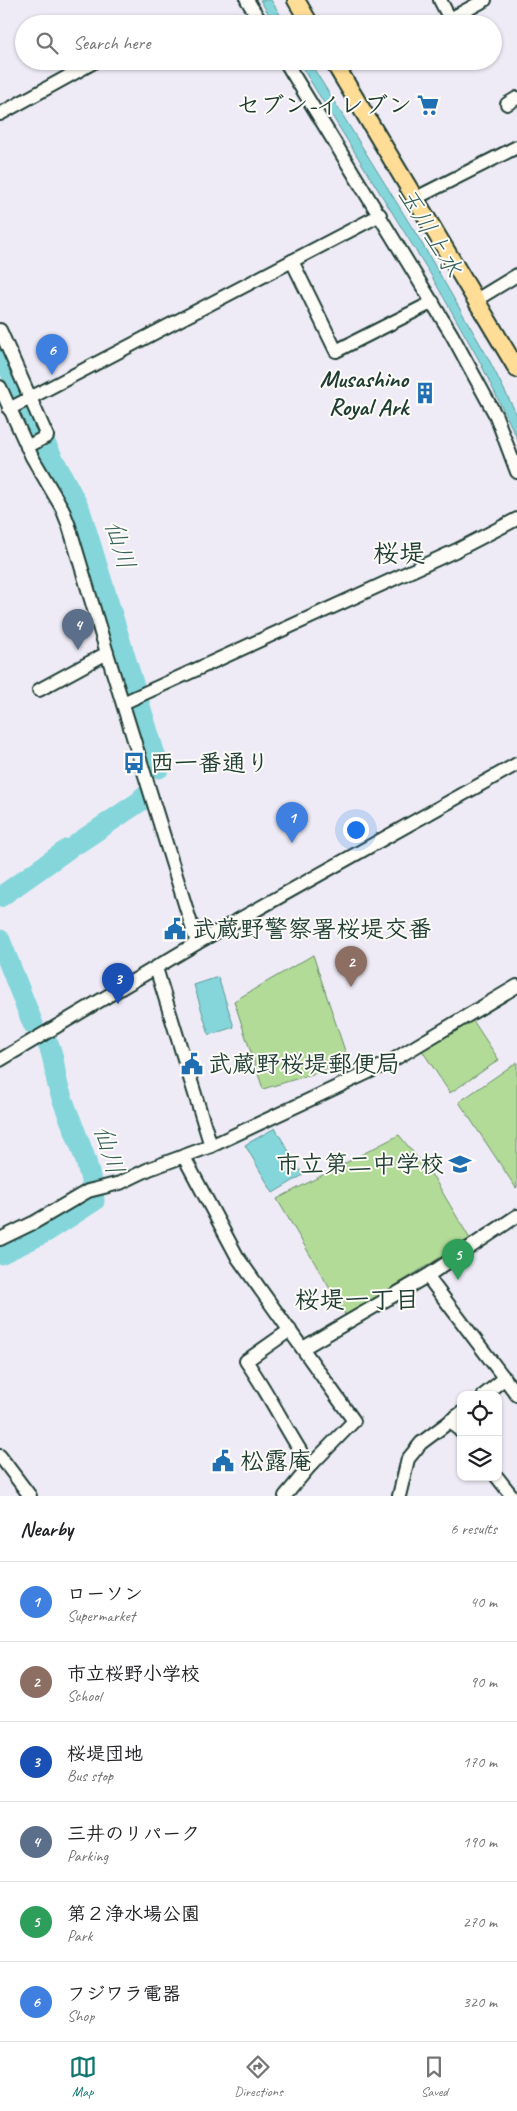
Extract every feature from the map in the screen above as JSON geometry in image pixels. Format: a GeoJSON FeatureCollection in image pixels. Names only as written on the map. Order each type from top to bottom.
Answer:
{"type":"FeatureCollection","features":[{"type":"Feature","properties":{"kind":"main road"},"geometry":{"type":"LineString","coordinates":[[296,0],[305,15]]}},
{"type":"Feature","properties":{"kind":"main road"},"geometry":{"type":"LineString","coordinates":[[338,70],[517,369]]}},
{"type":"Feature","properties":{"kind":"street"},"geometry":{"type":"LineString","coordinates":[[247,0],[256,15]]}},
{"type":"Feature","properties":{"kind":"street"},"geometry":{"type":"LineString","coordinates":[[440,0],[448,15]]}},
{"type":"Feature","properties":{"kind":"street"},"geometry":{"type":"LineString","coordinates":[[457,15],[485,0]]}},
{"type":"Feature","properties":{"kind":"street"},"geometry":{"type":"LineString","coordinates":[[0,114],[80,70]]}},
{"type":"Feature","properties":{"kind":"street"},"geometry":{"type":"LineString","coordinates":[[291,70],[432,302],[496,416],[517,472]]}},
{"type":"Feature","properties":{"kind":"street"},"geometry":{"type":"LineString","coordinates":[[416,198],[517,147]]}},
{"type":"Feature","properties":{"kind":"street"},"geometry":{"type":"LineString","coordinates":[[9,409],[380,215]]}},
{"type":"Feature","properties":{"kind":"street"},"geometry":{"type":"LineString","coordinates":[[292,261],[336,351],[432,302]]}},
{"type":"Feature","properties":{"kind":"street"},"geometry":{"type":"LineString","coordinates":[[476,300],[517,275]]}},
{"type":"Feature","properties":{"kind":"street"},"geometry":{"type":"LineString","coordinates":[[0,330],[32,398],[47,436],[27,447]]}},
{"type":"Feature","properties":{"kind":"street"},"geometry":{"type":"LineString","coordinates":[[0,387],[27,447],[62,508],[70,526],[107,654],[128,701],[197,943]]}},
{"type":"Feature","properties":{"kind":"street"},"geometry":{"type":"LineString","coordinates":[[128,701],[457,550],[517,519]]}},
{"type":"Feature","properties":{"kind":"street"},"geometry":{"type":"LineString","coordinates":[[39,690],[107,654]]}},
{"type":"Feature","properties":{"kind":"street"},"geometry":{"type":"LineString","coordinates":[[0,1060],[197,943],[517,764]]}},
{"type":"Feature","properties":{"kind":"street"},"geometry":{"type":"LineString","coordinates":[[156,968],[210,1146]]}},
{"type":"Feature","properties":{"kind":"street"},"geometry":{"type":"LineString","coordinates":[[0,1239],[35,1222],[88,1190],[120,1183],[149,1169],[210,1146],[388,1063],[517,986]]}},
{"type":"Feature","properties":{"kind":"street"},"geometry":{"type":"LineString","coordinates":[[184,1157],[238,1258],[354,1421],[310,1466],[285,1496]]}},
{"type":"Feature","properties":{"kind":"street"},"geometry":{"type":"LineString","coordinates":[[303,1348],[427,1276],[517,1216]]}},
{"type":"Feature","properties":{"kind":"street"},"geometry":{"type":"LineString","coordinates":[[427,1276],[517,1395]]}},
{"type":"Feature","properties":{"kind":"street"},"geometry":{"type":"LineString","coordinates":[[290,1330],[246,1361],[264,1387],[291,1437],[310,1466]]}},
{"type":"Feature","properties":{"kind":"street"},"geometry":{"type":"LineString","coordinates":[[489,1391],[505,1378]]}},
{"type":"Feature","properties":{"kind":"street"},"geometry":{"type":"LineString","coordinates":[[399,1496],[408,1459],[421,1443],[456,1416]]}},
{"type":"Feature","properties":{"kind":"street"},"geometry":{"type":"LineString","coordinates":[[0,1456],[30,1496]]}},
{"type":"Feature","properties":{"kind":"street"},"geometry":{"type":"LineString","coordinates":[[500,1481],[512,1496]]}},
{"type":"Feature","properties":{"kind":"green space"},"geometry":{"type":"Polygon","coordinates":[[[313,955],[349,1063],[263,1089],[234,1001],[313,955]]]}},
{"type":"Feature","properties":{"kind":"green space"},"geometry":{"type":"Polygon","coordinates":[[[470,1016],[499,1060],[450,1093],[421,1049],[470,1016]]]}},
{"type":"Feature","properties":{"kind":"green space"},"geometry":{"type":"Polygon","coordinates":[[[517,1062],[517,1187],[516,1188],[459,1102],[517,1062]]]}},
{"type":"Feature","properties":{"kind":"green space"},"geometry":{"type":"Polygon","coordinates":[[[399,1135],[434,1178],[470,1239],[346,1316],[277,1199],[399,1135]]]}},
{"type":"Feature","properties":{"kind":"water"},"geometry":{"type":"Polygon","coordinates":[[[260,0],[271,0],[280,15],[269,15],[260,0]]]}},
{"type":"Feature","properties":{"kind":"water"},"geometry":{"type":"Polygon","coordinates":[[[304,70],[315,70],[421,242],[486,354],[517,415],[517,438],[479,360],[431,275],[304,70]]]}},
{"type":"Feature","properties":{"kind":"water"},"geometry":{"type":"Polygon","coordinates":[[[218,977],[234,1027],[209,1035],[194,985],[218,977]]]}},
{"type":"Feature","properties":{"kind":"water"},"geometry":{"type":"Polygon","coordinates":[[[275,1128],[303,1175],[273,1193],[245,1145],[275,1128]]]}},
{"type":"Feature","properties":{"kind":"waterway","name":"仙川"},"geometry":{"type":"LineString","coordinates":[[0,350],[80,510],[159,768]]}},
{"type":"Feature","properties":{"kind":"waterway","name":"仙川"},"geometry":{"type":"LineString","coordinates":[[78,843],[142,800],[143,797]]}},
{"type":"Feature","properties":{"kind":"waterway","name":"仙川"},"geometry":{"type":"LineString","coordinates":[[0,897],[68,849]]}},
{"type":"Feature","properties":{"kind":"waterway","name":"仙川"},"geometry":{"type":"LineString","coordinates":[[0,940],[33,1024]]}},
{"type":"Feature","properties":{"kind":"waterway","name":"仙川"},"geometry":{"type":"LineString","coordinates":[[0,1254],[46,1232],[94,1201],[85,1157],[59,1089],[53,1058],[46,1041]]}},
{"type":"Feature","properties":{"kind":"place","name":"セブン-イレブン"},"geometry":{"type":"Point","coordinates":[428,105]}},
{"type":"Feature","properties":{"kind":"place","name":"フジワラ電器"},"geometry":{"type":"Point","coordinates":[52,375]}},
{"type":"Feature","properties":{"kind":"place","name":"Musashino Royal Ark"},"geometry":{"type":"Point","coordinates":[425,393]}},
{"type":"Feature","properties":{"kind":"place","name":"三井のリパーク"},"geometry":{"type":"Point","coordinates":[78,650]}},
{"type":"Feature","properties":{"kind":"place","name":"西一番通り"},"geometry":{"type":"Point","coordinates":[134,763]}},
{"type":"Feature","properties":{"kind":"place","name":"ローソン"},"geometry":{"type":"Point","coordinates":[292,843]}},
{"type":"Feature","properties":{"kind":"place","name":"武蔵野警察署桜堤交番"},"geometry":{"type":"Point","coordinates":[175,929]}},
{"type":"Feature","properties":{"kind":"place","name":"市立桜野小学校"},"geometry":{"type":"Point","coordinates":[351,987]}},
{"type":"Feature","properties":{"kind":"place","name":"桜堤団地"},"geometry":{"type":"Point","coordinates":[118,1004]}},
{"type":"Feature","properties":{"kind":"place","name":"武蔵野桜堤郵便局"},"geometry":{"type":"Point","coordinates":[192,1064]}},
{"type":"Feature","properties":{"kind":"place","name":"市立第二中学校"},"geometry":{"type":"Point","coordinates":[460,1164]}},
{"type":"Feature","properties":{"kind":"place","name":"第２浄水場公園"},"geometry":{"type":"Point","coordinates":[458,1280]}},
{"type":"Feature","properties":{"kind":"place","name":"松露庵"},"geometry":{"type":"Point","coordinates":[223,1461]}},
{"type":"Feature","properties":{"kind":"district","name":"桜堤"},"geometry":{"type":"Point","coordinates":[399,553]}},
{"type":"Feature","properties":{"kind":"district","name":"桜堤一丁目"},"geometry":{"type":"Point","coordinates":[357,1300]}},
{"type":"Feature","properties":{"kind":"water label","name":"玉川上水"},"geometry":{"type":"Point","coordinates":[430,232]}}]}
